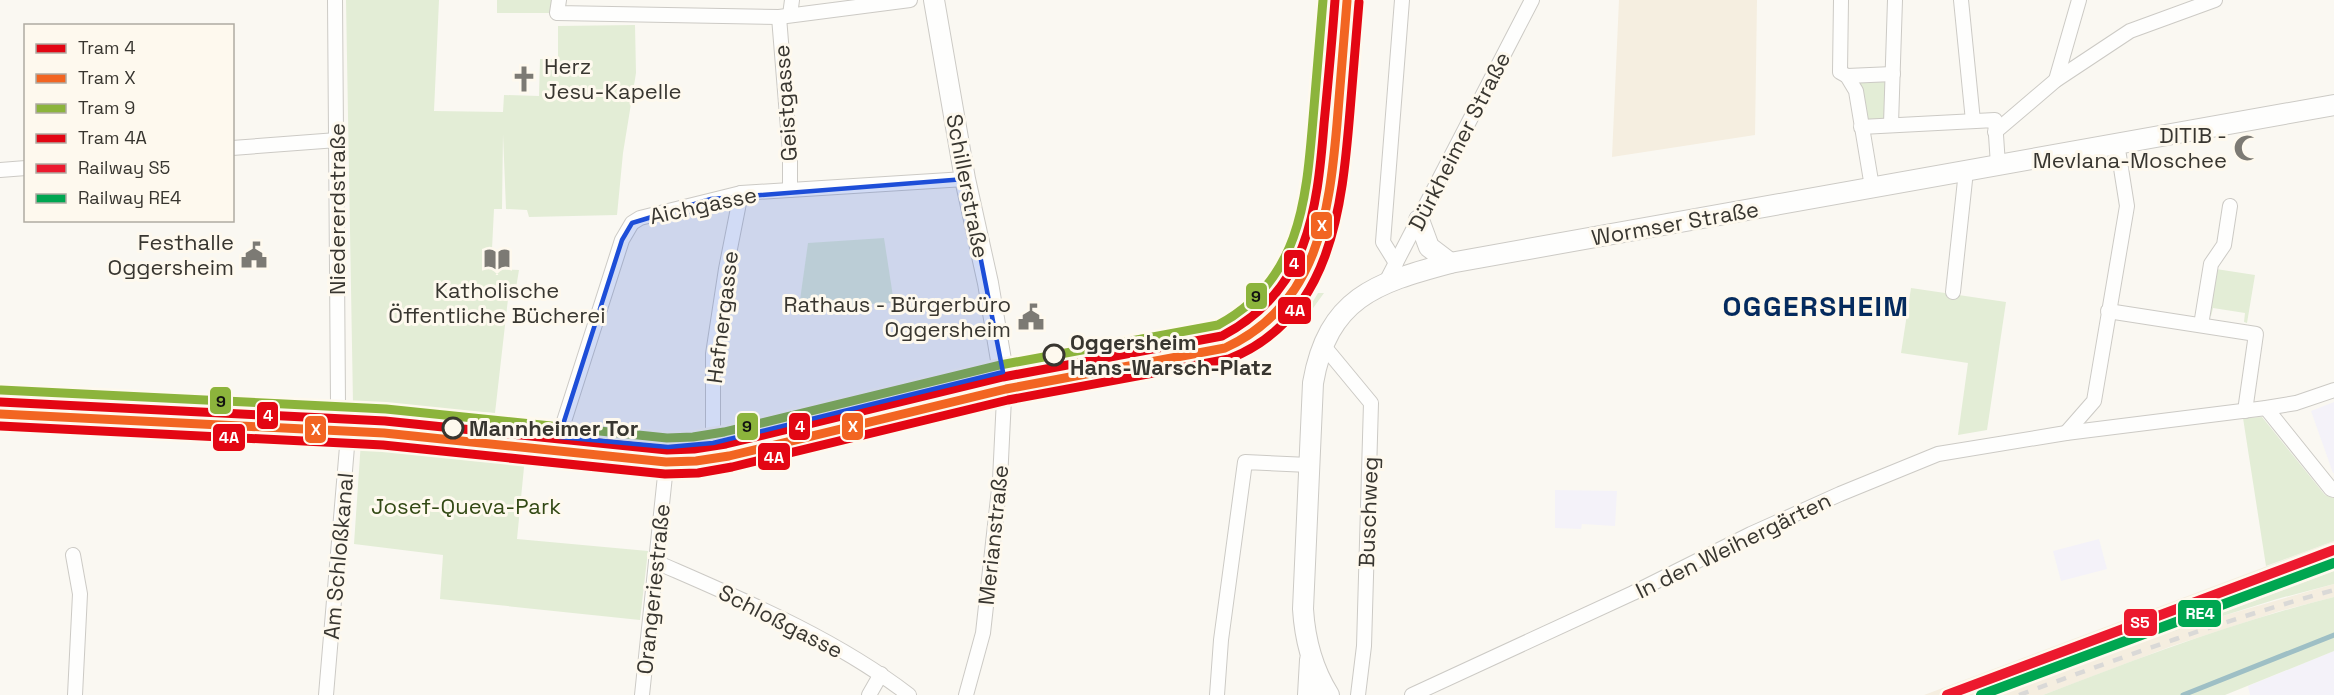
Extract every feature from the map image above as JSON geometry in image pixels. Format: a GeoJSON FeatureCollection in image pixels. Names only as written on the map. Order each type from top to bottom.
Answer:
{"type":"FeatureCollection","features":[{"type":"Feature","properties":{"kind":"street","name":"Niedererdstraße"},"geometry":{"type":"LineString","coordinates":[[335,0],[338,403],[342,417]]}},
{"type":"Feature","properties":{"kind":"street"},"geometry":{"type":"LineString","coordinates":[[559,0],[557,13],[785,16],[910,0]]}},
{"type":"Feature","properties":{"kind":"street","name":"Geistgasse"},"geometry":{"type":"LineString","coordinates":[[790,190],[785,16],[792,0]]}},
{"type":"Feature","properties":{"kind":"street","name":"Schillerstraße"},"geometry":{"type":"LineString","coordinates":[[934,0],[965,179],[988,283],[1002,372]]}},
{"type":"Feature","properties":{"kind":"street"},"geometry":{"type":"LineString","coordinates":[[1396,262],[1383,242],[1402,0]]}},
{"type":"Feature","properties":{"kind":"street","name":"Dürkheimer Straße"},"geometry":{"type":"LineString","coordinates":[[1386,282],[1532,0]]}},
{"type":"Feature","properties":{"kind":"street"},"geometry":{"type":"LineString","coordinates":[[1841,0],[1840,72],[1847,76],[1856,91],[1872,187]]}},
{"type":"Feature","properties":{"kind":"street"},"geometry":{"type":"LineString","coordinates":[[1891,124],[1895,0]]}},
{"type":"Feature","properties":{"kind":"street"},"geometry":{"type":"LineString","coordinates":[[1961,0],[1973,121]]}},
{"type":"Feature","properties":{"kind":"street"},"geometry":{"type":"LineString","coordinates":[[2056,80],[2079,0]]}},
{"type":"Feature","properties":{"kind":"street"},"geometry":{"type":"LineString","coordinates":[[1995,132],[2056,80],[2130,31],[2215,0]]}},
{"type":"Feature","properties":{"kind":"street"},"geometry":{"type":"LineString","coordinates":[[1847,76],[1893,74]]}},
{"type":"Feature","properties":{"kind":"street","name":"Wormser Straße"},"geometry":{"type":"LineString","coordinates":[[1386,282],[1450,263],[2334,105]]}},
{"type":"Feature","properties":{"kind":"street"},"geometry":{"type":"LineString","coordinates":[[1861,127],[1995,120],[1998,165]]}},
{"type":"Feature","properties":{"kind":"street"},"geometry":{"type":"LineString","coordinates":[[234,148],[337,140]]}},
{"type":"Feature","properties":{"kind":"street"},"geometry":{"type":"LineString","coordinates":[[2066,434],[2094,401],[2127,206],[2117,143]]}},
{"type":"Feature","properties":{"kind":"street"},"geometry":{"type":"LineString","coordinates":[[0,170],[24,168]]}},
{"type":"Feature","properties":{"kind":"street"},"geometry":{"type":"LineString","coordinates":[[1953,291],[1966,171]]}},
{"type":"Feature","properties":{"kind":"street","name":"Aichgasse"},"geometry":{"type":"LineString","coordinates":[[559,438],[627,231],[632,223],[640,218],[741,193],[965,179]]}},
{"type":"Feature","properties":{"kind":"street","name":"Hafnergasse"},"geometry":{"type":"LineString","coordinates":[[713,442],[713,354],[741,193]]}},
{"type":"Feature","properties":{"kind":"street"},"geometry":{"type":"LineString","coordinates":[[2200,325],[2211,264],[2224,245],[2230,206]]}},
{"type":"Feature","properties":{"kind":"street"},"geometry":{"type":"LineString","coordinates":[[1419,220],[1429,247],[1450,263]]}},
{"type":"Feature","properties":{"kind":"street"},"geometry":{"type":"LineString","coordinates":[[1329,695],[1306,644],[1303,609],[1313,383],[1317,359],[1332,328],[1351,304],[1386,282]]}},
{"type":"Feature","properties":{"kind":"street"},"geometry":{"type":"LineString","coordinates":[[2108,311],[2256,334],[2245,411]]}},
{"type":"Feature","properties":{"kind":"street","name":"Buschweg"},"geometry":{"type":"LineString","coordinates":[[1323,345],[1371,403],[1364,646],[1358,695]]}},
{"type":"Feature","properties":{"kind":"street"},"geometry":{"type":"LineString","coordinates":[[0,398],[342,417],[668,447],[713,442],[1002,372]]}},
{"type":"Feature","properties":{"kind":"street","name":"Merianstraße"},"geometry":{"type":"LineString","coordinates":[[966,695],[983,633],[1000,480],[1004,398],[1002,372]]}},
{"type":"Feature","properties":{"kind":"street","name":"In den Weihergärten"},"geometry":{"type":"LineString","coordinates":[[1412,695],[1633,593],[1751,534],[1938,454],[2066,434],[2266,408],[2296,403],[2334,390]]}},
{"type":"Feature","properties":{"kind":"street"},"geometry":{"type":"LineString","coordinates":[[2266,408],[2334,490]]}},
{"type":"Feature","properties":{"kind":"street","name":"Am Schloßkanal"},"geometry":{"type":"LineString","coordinates":[[327,695],[348,435],[342,417]]}},
{"type":"Feature","properties":{"kind":"street","name":"Orangeriestraße"},"geometry":{"type":"LineString","coordinates":[[642,695],[668,447]]}},
{"type":"Feature","properties":{"kind":"street"},"geometry":{"type":"LineString","coordinates":[[1217,695],[1221,640],[1245,462],[1309,465]]}},
{"type":"Feature","properties":{"kind":"street"},"geometry":{"type":"LineString","coordinates":[[73,555],[80,594],[75,695]]}},
{"type":"Feature","properties":{"kind":"street","name":"Schloßgasse"},"geometry":{"type":"LineString","coordinates":[[656,562],[769,611],[881,674],[909,695]]}},
{"type":"Feature","properties":{"kind":"street"},"geometry":{"type":"LineString","coordinates":[[1308,695],[1310,657]]}},
{"type":"Feature","properties":{"kind":"street"},"geometry":{"type":"LineString","coordinates":[[869,695],[881,674]]}},
{"type":"Feature","properties":{"kind":"highlighted area"},"geometry":{"type":"Polygon","coordinates":[[[965,179],[1003,372],[713,443],[668,447],[559,437],[622,240],[632,223],[711,199],[965,179]]]}},
{"type":"Feature","properties":{"kind":"shaded area"},"geometry":{"type":"Polygon","coordinates":[[[1324,0],[1338,0],[1319,199],[1305,198],[1324,0]]]}},
{"type":"Feature","properties":{"kind":"shaded area"},"geometry":{"type":"Polygon","coordinates":[[[1619,0],[1757,0],[1755,135],[1612,157],[1619,0]]]}},
{"type":"Feature","properties":{"kind":"shaded area"},"geometry":{"type":"Polygon","coordinates":[[[2334,402],[2334,473],[2333,473],[2311,411],[2334,402]]]}},
{"type":"Feature","properties":{"kind":"shaded area"},"geometry":{"type":"Polygon","coordinates":[[[1555,490],[1617,491],[1615,526],[1582,524],[1581,529],[1555,528],[1555,490]]]}},
{"type":"Feature","properties":{"kind":"shaded area"},"geometry":{"type":"Polygon","coordinates":[[[2099,539],[2107,569],[2061,581],[2053,551],[2099,539]]]}},
{"type":"Feature","properties":{"kind":"shaded area"},"geometry":{"type":"Polygon","coordinates":[[[2334,541],[2334,571],[2184,627],[2334,584],[2334,597],[2280,611],[2172,646],[2043,695],[1924,695],[2334,541]]]}},
{"type":"Feature","properties":{"kind":"shaded area"},"geometry":{"type":"Polygon","coordinates":[[[2334,651],[2334,695],[2250,695],[2248,686],[2334,651]]]}},
{"type":"Feature","properties":{"kind":"green space"},"geometry":{"type":"Polygon","coordinates":[[[346,0],[439,0],[434,111],[503,112],[504,95],[539,96],[540,59],[558,59],[558,26],[635,25],[636,73],[623,153],[617,215],[529,217],[527,210],[506,209],[503,134],[502,209],[494,209],[491,269],[519,270],[514,300],[508,299],[495,413],[353,403],[346,0]]]}},
{"type":"Feature","properties":{"kind":"green space"},"geometry":{"type":"Polygon","coordinates":[[[497,0],[559,0],[557,13],[497,13],[497,0]]]}},
{"type":"Feature","properties":{"kind":"green space"},"geometry":{"type":"Polygon","coordinates":[[[1893,74],[1891,124],[1861,127],[1847,76],[1893,74]]]}},
{"type":"Feature","properties":{"kind":"green space"},"geometry":{"type":"Polygon","coordinates":[[[884,238],[894,303],[799,307],[808,243],[884,238]]]}},
{"type":"Feature","properties":{"kind":"green space"},"geometry":{"type":"Polygon","coordinates":[[[2216,269],[2255,275],[2247,323],[2244,322],[2245,313],[2213,308],[2211,316],[2209,315],[2216,269]]]}},
{"type":"Feature","properties":{"kind":"green space"},"geometry":{"type":"Polygon","coordinates":[[[1295,284],[1301,286],[1293,304],[1309,308],[1318,293],[1324,293],[1308,315],[1282,310],[1295,284]]]}},
{"type":"Feature","properties":{"kind":"green space"},"geometry":{"type":"Polygon","coordinates":[[[1911,288],[2006,302],[1987,430],[1958,435],[1968,363],[1901,353],[1911,288]]]}},
{"type":"Feature","properties":{"kind":"green space"},"geometry":{"type":"Polygon","coordinates":[[[2262,417],[2325,495],[2334,498],[2334,541],[2266,566],[2243,418],[2262,417]]]}},
{"type":"Feature","properties":{"kind":"green space","name":"Josef-Queva-Park"},"geometry":{"type":"Polygon","coordinates":[[[361,441],[525,457],[517,539],[648,551],[640,620],[440,599],[443,555],[354,544],[361,441]]]}},
{"type":"Feature","properties":{"kind":"green space"},"geometry":{"type":"Polygon","coordinates":[[[2334,571],[2334,584],[2168,633],[2334,571]]]}},
{"type":"Feature","properties":{"kind":"green space"},"geometry":{"type":"Polygon","coordinates":[[[2334,597],[2334,651],[2225,695],[2043,695],[2223,629],[2334,597]]]}},
{"type":"Feature","properties":{"kind":"waterway"},"geometry":{"type":"LineString","coordinates":[[2183,695],[2334,635]]}},
{"type":"Feature","properties":{"kind":"railway"},"geometry":{"type":"LineString","coordinates":[[2019,695],[2215,626],[2334,590]]}},
{"type":"Feature","properties":{"kind":"tram line","name":"9"},"geometry":{"type":"LineString","coordinates":[[1,390],[386,409],[667,438],[693,437],[724,432],[1000,365],[1218,325],[1245,307],[1266,286],[1282,262],[1294,237],[1307,180],[1323,0]]}},
{"type":"Feature","properties":{"kind":"tram line","name":"4"},"geometry":{"type":"LineString","coordinates":[[0,402],[385,421],[667,450],[694,449],[726,444],[1003,377],[1222,336],[1251,318],[1273,296],[1290,272],[1303,246],[1317,188],[1335,0]]}},
{"type":"Feature","properties":{"kind":"tram line","name":"X"},"geometry":{"type":"LineString","coordinates":[[0,414],[384,433],[666,462],[696,461],[729,456],[1006,389],[1225,348],[1256,330],[1281,308],[1299,282],[1313,254],[1323,223],[1334,158],[1347,1]]}},
{"type":"Feature","properties":{"kind":"tram line","name":"4A"},"geometry":{"type":"LineString","coordinates":[[0,426],[383,445],[665,474],[698,473],[732,467],[1008,400],[1229,359],[1263,341],[1290,316],[1310,288],[1325,256],[1335,221],[1347,148],[1359,2]]}},
{"type":"Feature","properties":{"kind":"rail line","name":"S5"},"geometry":{"type":"LineString","coordinates":[[1947,695],[2334,550]]}},
{"type":"Feature","properties":{"kind":"rail line","name":"RE4"},"geometry":{"type":"LineString","coordinates":[[1981,695],[2334,563]]}},
{"type":"Feature","properties":{"kind":"place","name":"Herz Jesu-Kapelle"},"geometry":{"type":"Point","coordinates":[524,79]}},
{"type":"Feature","properties":{"kind":"place","name":"DITIB - Mevlana-Moschee"},"geometry":{"type":"Point","coordinates":[2247,148]}},
{"type":"Feature","properties":{"kind":"place","name":"Festhalle Oggersheim"},"geometry":{"type":"Point","coordinates":[254,255]}},
{"type":"Feature","properties":{"kind":"place","name":"Katholische Öffentliche Bücherei"},"geometry":{"type":"Point","coordinates":[497,259]}},
{"type":"Feature","properties":{"kind":"place","name":"Rathaus - Bürgerbüro Oggersheim"},"geometry":{"type":"Point","coordinates":[1031,317]}},
{"type":"Feature","properties":{"kind":"place","name":"Oggersheim Hans-Warsch-Platz"},"geometry":{"type":"Point","coordinates":[1054,355]}},
{"type":"Feature","properties":{"kind":"place","name":"Mannheimer Tor"},"geometry":{"type":"Point","coordinates":[453,428]}},
{"type":"Feature","properties":{"kind":"district","name":"OGGERSHEIM"},"geometry":{"type":"Point","coordinates":[1816,306]}}]}
